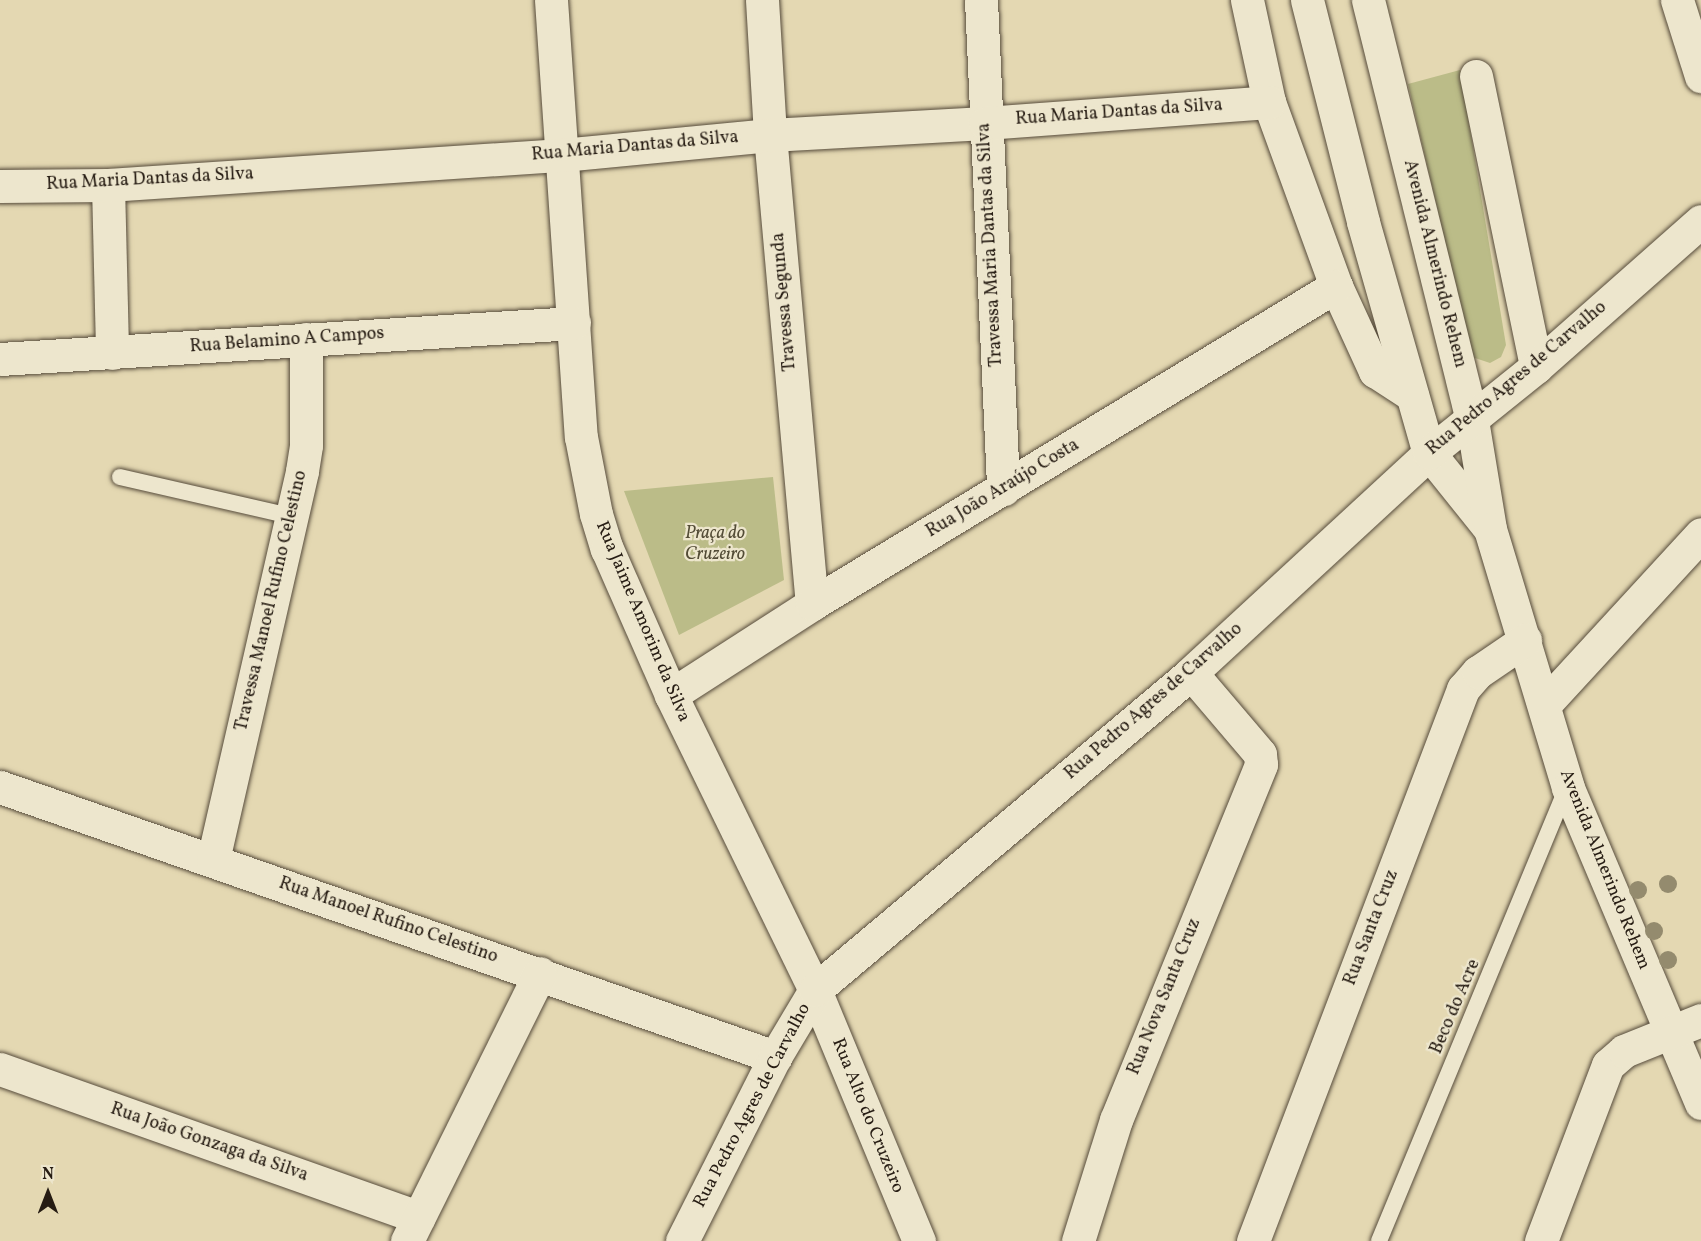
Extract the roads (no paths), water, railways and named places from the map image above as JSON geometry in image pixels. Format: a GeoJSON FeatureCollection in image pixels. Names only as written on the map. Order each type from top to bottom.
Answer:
{"type":"FeatureCollection","features":[{"type":"Feature","properties":{"kind":"street","name":"Rua Jaime Amorim da Silva"},"geometry":{"type":"LineString","coordinates":[[551,0],[581,437],[596,514],[607,549],[671,695],[815,990]]}},
{"type":"Feature","properties":{"kind":"street","name":"Travessa Segunda"},"geometry":{"type":"LineString","coordinates":[[762,0],[770,135],[812,604]]}},
{"type":"Feature","properties":{"kind":"street","name":"Travessa Maria Dantas da Silva"},"geometry":{"type":"LineString","coordinates":[[981,0],[1003,490]]}},
{"type":"Feature","properties":{"kind":"street"},"geometry":{"type":"LineString","coordinates":[[1247,0],[1269,102],[1336,286],[1375,371],[1412,396]]}},
{"type":"Feature","properties":{"kind":"street","name":"Avenida Almerindo Rehem"},"geometry":{"type":"LineString","coordinates":[[1307,0],[1363,222],[1429,453],[1490,529]]}},
{"type":"Feature","properties":{"kind":"street","name":"Avenida Almerindo Rehem"},"geometry":{"type":"LineString","coordinates":[[1368,0],[1472,420],[1490,529],[1526,640],[1568,788],[1701,1103]]}},
{"type":"Feature","properties":{"kind":"street"},"geometry":{"type":"LineString","coordinates":[[1677,0],[1701,76]]}},
{"type":"Feature","properties":{"kind":"street"},"geometry":{"type":"LineString","coordinates":[[1476,76],[1536,368]]}},
{"type":"Feature","properties":{"kind":"street","name":"Rua Maria Dantas da Silva"},"geometry":{"type":"LineString","coordinates":[[0,186],[108,185],[562,154],[770,135],[986,123],[1269,102]]}},
{"type":"Feature","properties":{"kind":"street"},"geometry":{"type":"LineString","coordinates":[[108,185],[112,353]]}},
{"type":"Feature","properties":{"kind":"street","name":"Rua Pedro Agres de Carvalho"},"geometry":{"type":"LineString","coordinates":[[682,1241],[775,1057],[815,990],[1191,673],[1429,453],[1536,368],[1701,221]]}},
{"type":"Feature","properties":{"kind":"street","name":"Rua João Araújo Costa"},"geometry":{"type":"LineString","coordinates":[[671,695],[812,604],[1336,286]]}},
{"type":"Feature","properties":{"kind":"street","name":"Rua Belamino A Campos"},"geometry":{"type":"LineString","coordinates":[[0,359],[574,323]]}},
{"type":"Feature","properties":{"kind":"street","name":"Travessa Manoel Rufino Celestino"},"geometry":{"type":"LineString","coordinates":[[213,860],[294,517],[306,445],[306,339]]}},
{"type":"Feature","properties":{"kind":"street"},"geometry":{"type":"LineString","coordinates":[[1544,705],[1701,534]]}},
{"type":"Feature","properties":{"kind":"street","name":"Rua Santa Cruz"},"geometry":{"type":"LineString","coordinates":[[1252,1241],[1463,689],[1478,672],[1526,640]]}},
{"type":"Feature","properties":{"kind":"street","name":"Rua Nova Santa Cruz"},"geometry":{"type":"LineString","coordinates":[[1078,1241],[1116,1120],[1261,764],[1262,757],[1191,673]]}},
{"type":"Feature","properties":{"kind":"street","name":"Rua Manoel Rufino Celestino"},"geometry":{"type":"LineString","coordinates":[[0,787],[775,1057]]}},
{"type":"Feature","properties":{"kind":"street"},"geometry":{"type":"LineString","coordinates":[[413,1229],[540,974]]}},
{"type":"Feature","properties":{"kind":"street","name":"Rua Alto do Cruzeiro"},"geometry":{"type":"LineString","coordinates":[[815,990],[919,1241]]}},
{"type":"Feature","properties":{"kind":"street"},"geometry":{"type":"LineString","coordinates":[[1541,1241],[1608,1065],[1624,1051],[1701,1020]]}},
{"type":"Feature","properties":{"kind":"street","name":"Rua João Gonzaga da Silva"},"geometry":{"type":"LineString","coordinates":[[0,1069],[413,1229]]}},
{"type":"Feature","properties":{"kind":"lane"},"geometry":{"type":"LineString","coordinates":[[120,477],[294,517]]}},
{"type":"Feature","properties":{"kind":"lane","name":"Beco do Acre"},"geometry":{"type":"LineString","coordinates":[[1379,1241],[1568,788]]}},
{"type":"Feature","properties":{"kind":"park label","name":"Praça do Cruzeiro"},"geometry":{"type":"Point","coordinates":[715,545]}}]}
